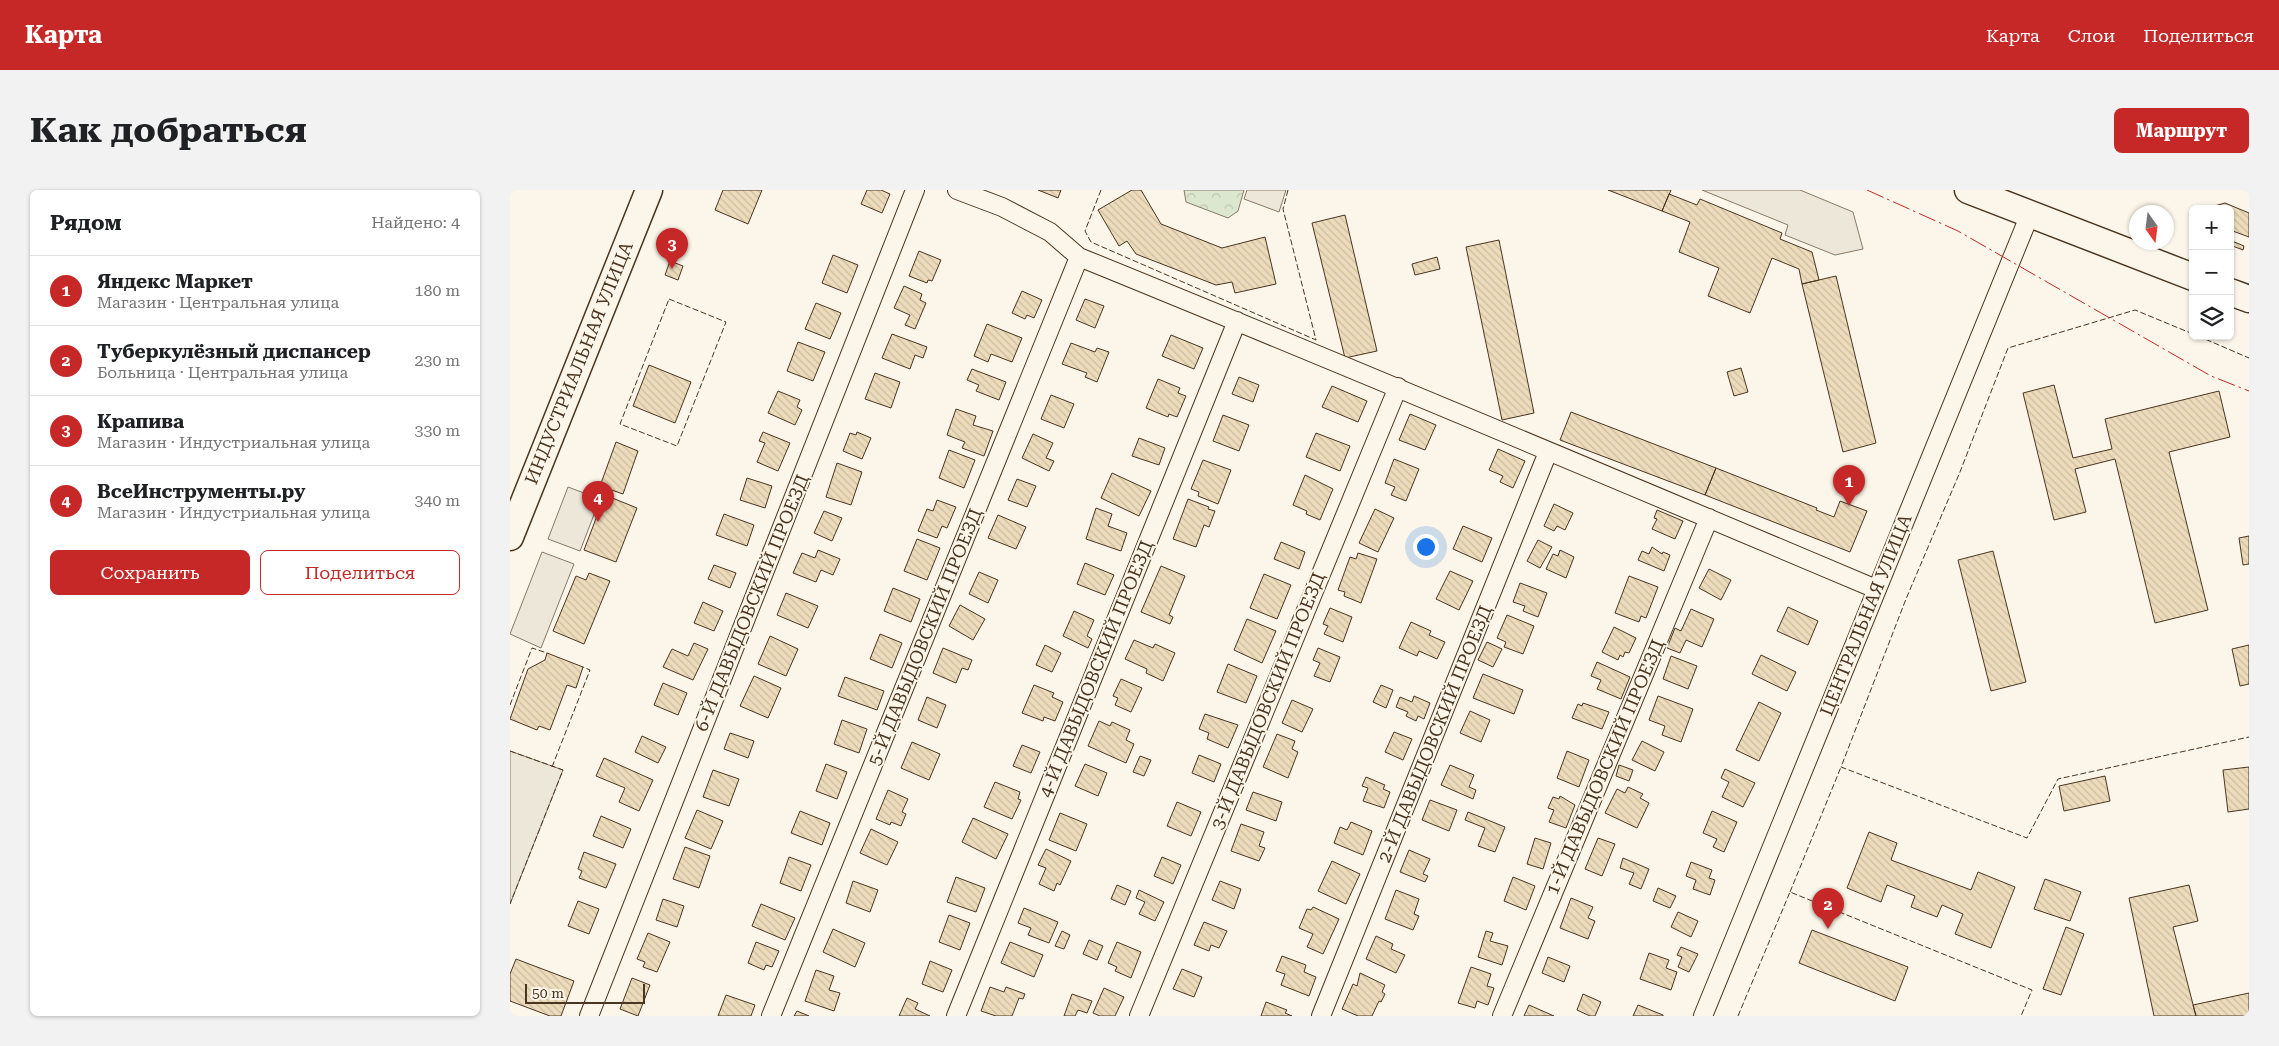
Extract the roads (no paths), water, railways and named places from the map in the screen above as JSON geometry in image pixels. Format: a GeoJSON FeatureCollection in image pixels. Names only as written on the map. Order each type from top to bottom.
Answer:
{"type":"FeatureCollection","features":[{"type":"Feature","properties":{"kind":"highway","name":"ИНДУСТРИАЛЬНАЯ УЛИЦА"},"geometry":{"type":"LineString","coordinates":[[510,537],[648,190]]}},
{"type":"Feature","properties":{"kind":"highway"},"geometry":{"type":"LineString","coordinates":[[1968,190],[2189,275]]}},
{"type":"Feature","properties":{"kind":"highway"},"geometry":{"type":"LineString","coordinates":[[2234,293],[2249,299]]}},
{"type":"Feature","properties":{"kind":"street","name":"6-Й ДАВЫДОВСКИЙ ПРОЕЗД"},"geometry":{"type":"LineString","coordinates":[[589,1016],[916,190]]}},
{"type":"Feature","properties":{"kind":"street"},"geometry":{"type":"LineString","coordinates":[[958,190],[1002,207],[1050,232],[1079,257],[1398,387],[1876,589]]}},
{"type":"Feature","properties":{"kind":"street","name":"ЦЕНТРАЛЬНАЯ УЛИЦА"},"geometry":{"type":"LineString","coordinates":[[1703,1016],[2030,214]]}},
{"type":"Feature","properties":{"kind":"street","name":"5-Й ДАВЫДОВСКИЙ ПРОЕЗД"},"geometry":{"type":"LineString","coordinates":[[771,1016],[1079,257]]}},
{"type":"Feature","properties":{"kind":"street","name":"4-Й ДАВЫДОВСКИЙ ПРОЕЗД"},"geometry":{"type":"LineString","coordinates":[[956,1016],[1237,321]]}},
{"type":"Feature","properties":{"kind":"street","name":"3-Й ДАВЫДОВСКИЙ ПРОЕЗД"},"geometry":{"type":"LineString","coordinates":[[1139,1016],[1398,387]]}},
{"type":"Feature","properties":{"kind":"street","name":"2-Й ДАВЫДОВСКИЙ ПРОЕЗД"},"geometry":{"type":"LineString","coordinates":[[1321,1016],[1548,452]]}},
{"type":"Feature","properties":{"kind":"street","name":"1-Й ДАВЫДОВСКИЙ ПРОЕЗД"},"geometry":{"type":"LineString","coordinates":[[1502,1016],[1709,518]]}},
{"type":"Feature","properties":{"kind":"place","name":"Крапива"},"geometry":{"type":"Point","coordinates":[672,269]}},
{"type":"Feature","properties":{"kind":"place","name":"Яндекс Маркет"},"geometry":{"type":"Point","coordinates":[1849,506]}},
{"type":"Feature","properties":{"kind":"place","name":"ВсеИнструменты.ру"},"geometry":{"type":"Point","coordinates":[598,522]}},
{"type":"Feature","properties":{"kind":"place","name":"Туберкулёзный диспансер"},"geometry":{"type":"Point","coordinates":[1828,929]}}]}
